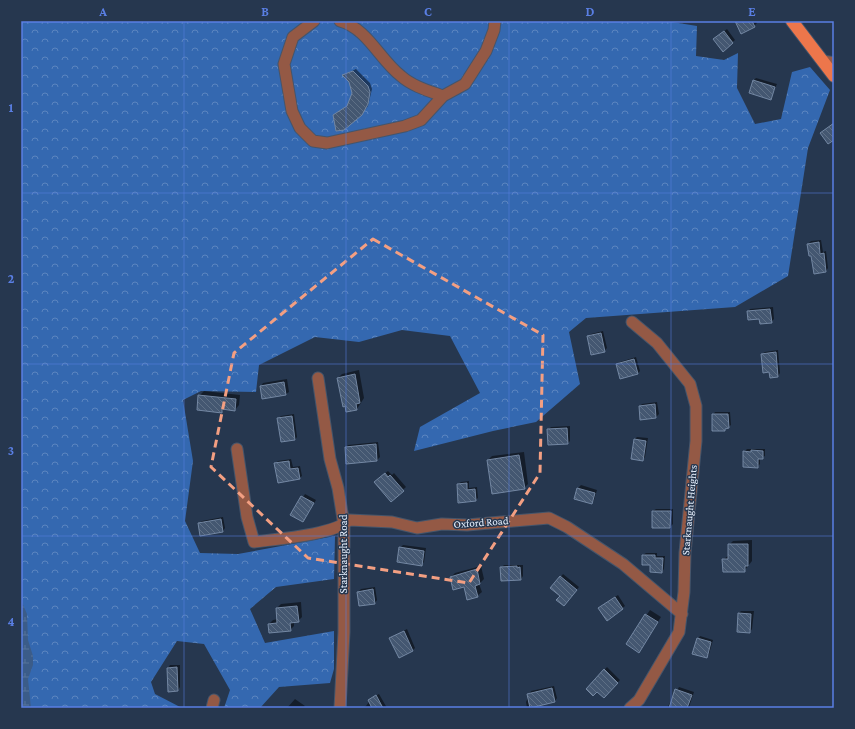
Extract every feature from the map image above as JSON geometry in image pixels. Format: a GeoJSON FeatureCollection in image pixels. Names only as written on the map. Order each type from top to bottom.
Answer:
{"type":"FeatureCollection","features":[{"type":"Feature","properties":{"kind":"main road"},"geometry":{"type":"LineString","coordinates":[[792,21],[829,62],[834,76]]}},
{"type":"Feature","properties":{"kind":"street"},"geometry":{"type":"LineString","coordinates":[[314,21],[293,37],[284,64],[292,111],[300,128],[313,141],[327,143],[405,126],[421,120],[443,96],[465,84],[479,64],[494,30],[494,21]]}},
{"type":"Feature","properties":{"kind":"street"},"geometry":{"type":"LineString","coordinates":[[340,21],[346,23],[363,34],[381,57],[401,77],[420,88],[443,96]]}},
{"type":"Feature","properties":{"kind":"street","name":"Starknaught Heights"},"geometry":{"type":"LineString","coordinates":[[630,708],[639,700],[679,632],[684,592],[685,553],[696,441],[696,406],[690,384],[657,343],[632,322]]}},
{"type":"Feature","properties":{"kind":"street","name":"Starknaught Road"},"geometry":{"type":"LineString","coordinates":[[318,378],[330,460],[338,488],[344,525],[344,632],[340,708]]}},
{"type":"Feature","properties":{"kind":"street","name":"Oxford Road"},"geometry":{"type":"LineString","coordinates":[[237,449],[247,517],[254,542],[331,530],[344,525],[349,520],[385,522],[417,528],[442,524],[467,525],[549,518],[567,527],[623,564],[682,614]]}},
{"type":"Feature","properties":{"kind":"highlighted area"},"geometry":{"type":"Polygon","coordinates":[[[373,239],[543,335],[540,473],[469,583],[308,558],[211,467],[234,353],[373,239]]]}},
{"type":"Feature","properties":{"kind":"green space"},"geometry":{"type":"Polygon","coordinates":[[[21,21],[666,21],[697,26],[696,56],[724,60],[738,53],[737,88],[755,124],[781,119],[792,72],[810,67],[830,90],[808,148],[788,276],[735,307],[586,318],[569,332],[580,384],[536,422],[414,451],[420,427],[480,393],[450,336],[402,330],[359,342],[315,337],[259,365],[256,392],[201,391],[183,400],[193,461],[185,521],[200,553],[238,554],[335,536],[334,579],[276,587],[250,609],[265,643],[334,631],[334,669],[330,683],[279,687],[260,708],[224,708],[230,690],[204,644],[177,641],[151,682],[155,694],[182,708],[21,708],[21,21]]]}},
{"type":"Feature","properties":{"kind":"green space"},"geometry":{"type":"Polygon","coordinates":[[[21,600],[27,614],[28,640],[33,656],[33,665],[28,679],[31,708],[21,708],[21,600]]]}},
{"type":"Feature","properties":{"kind":"building"},"geometry":{"type":"Polygon","coordinates":[[[735,21],[752,21],[755,27],[741,34],[735,21]]]}},
{"type":"Feature","properties":{"kind":"building"},"geometry":{"type":"Polygon","coordinates":[[[724,31],[733,43],[723,52],[713,39],[724,31]]]}},
{"type":"Feature","properties":{"kind":"building"},"geometry":{"type":"Polygon","coordinates":[[[353,71],[368,86],[370,92],[368,104],[362,115],[344,130],[336,131],[333,115],[347,106],[352,93],[349,82],[342,75],[353,71]]]}},
{"type":"Feature","properties":{"kind":"building"},"geometry":{"type":"Polygon","coordinates":[[[753,80],[775,87],[771,100],[749,93],[753,80]]]}},
{"type":"Feature","properties":{"kind":"building"},"geometry":{"type":"Polygon","coordinates":[[[834,123],[834,140],[828,144],[820,133],[834,123]]]}},
{"type":"Feature","properties":{"kind":"building"},"geometry":{"type":"Polygon","coordinates":[[[819,242],[820,254],[824,253],[826,272],[814,274],[807,244],[819,242]]]}},
{"type":"Feature","properties":{"kind":"building"},"geometry":{"type":"Polygon","coordinates":[[[770,309],[772,323],[760,324],[759,319],[748,320],[747,311],[770,309]]]}},
{"type":"Feature","properties":{"kind":"building"},"geometry":{"type":"Polygon","coordinates":[[[601,333],[605,352],[591,355],[587,336],[601,333]]]}},
{"type":"Feature","properties":{"kind":"building"},"geometry":{"type":"Polygon","coordinates":[[[776,352],[778,377],[770,378],[769,372],[763,373],[761,354],[776,352]]]}},
{"type":"Feature","properties":{"kind":"building"},"geometry":{"type":"Polygon","coordinates":[[[634,359],[638,374],[620,379],[616,364],[634,359]]]}},
{"type":"Feature","properties":{"kind":"building"},"geometry":{"type":"Polygon","coordinates":[[[355,374],[360,403],[356,404],[357,410],[346,412],[345,406],[343,407],[337,378],[355,374]]]}},
{"type":"Feature","properties":{"kind":"building"},"geometry":{"type":"Polygon","coordinates":[[[284,382],[286,395],[262,399],[260,386],[284,382]]]}},
{"type":"Feature","properties":{"kind":"building"},"geometry":{"type":"Polygon","coordinates":[[[198,395],[236,399],[235,411],[222,409],[222,413],[197,410],[198,395]]]}},
{"type":"Feature","properties":{"kind":"building"},"geometry":{"type":"Polygon","coordinates":[[[655,404],[656,418],[640,420],[639,406],[655,404]]]}},
{"type":"Feature","properties":{"kind":"building"},"geometry":{"type":"Polygon","coordinates":[[[712,414],[728,414],[729,428],[725,429],[725,431],[712,431],[712,414]]]}},
{"type":"Feature","properties":{"kind":"building"},"geometry":{"type":"Polygon","coordinates":[[[292,416],[295,440],[281,442],[277,418],[292,416]]]}},
{"type":"Feature","properties":{"kind":"building"},"geometry":{"type":"Polygon","coordinates":[[[567,428],[568,444],[548,445],[547,429],[567,428]]]}},
{"type":"Feature","properties":{"kind":"building"},"geometry":{"type":"Polygon","coordinates":[[[634,439],[646,441],[643,461],[631,459],[634,439]]]}},
{"type":"Feature","properties":{"kind":"building"},"geometry":{"type":"Polygon","coordinates":[[[376,444],[377,461],[346,464],[345,447],[376,444]]]}},
{"type":"Feature","properties":{"kind":"building"},"geometry":{"type":"Polygon","coordinates":[[[751,450],[763,451],[763,459],[758,459],[758,468],[743,467],[743,451],[751,452],[751,450]]]}},
{"type":"Feature","properties":{"kind":"building"},"geometry":{"type":"Polygon","coordinates":[[[519,455],[525,489],[492,494],[487,460],[519,455]]]}},
{"type":"Feature","properties":{"kind":"building"},"geometry":{"type":"Polygon","coordinates":[[[289,461],[290,469],[298,468],[300,479],[278,483],[274,463],[289,461]]]}},
{"type":"Feature","properties":{"kind":"building"},"geometry":{"type":"Polygon","coordinates":[[[385,473],[388,477],[390,475],[404,491],[391,502],[374,482],[385,473]]]}},
{"type":"Feature","properties":{"kind":"building"},"geometry":{"type":"Polygon","coordinates":[[[467,483],[467,490],[475,489],[476,501],[458,503],[457,484],[467,483]]]}},
{"type":"Feature","properties":{"kind":"building"},"geometry":{"type":"Polygon","coordinates":[[[577,488],[595,493],[592,504],[574,499],[577,488]]]}},
{"type":"Feature","properties":{"kind":"building"},"geometry":{"type":"Polygon","coordinates":[[[301,496],[314,503],[303,522],[290,515],[301,496]]]}},
{"type":"Feature","properties":{"kind":"building"},"geometry":{"type":"Polygon","coordinates":[[[652,511],[671,511],[670,528],[652,528],[652,511]]]}},
{"type":"Feature","properties":{"kind":"building"},"geometry":{"type":"Polygon","coordinates":[[[221,519],[223,532],[200,536],[198,523],[221,519]]]}},
{"type":"Feature","properties":{"kind":"building"},"geometry":{"type":"Polygon","coordinates":[[[728,544],[748,544],[748,566],[745,566],[745,572],[723,572],[722,559],[728,559],[728,544]]]}},
{"type":"Feature","properties":{"kind":"building"},"geometry":{"type":"Polygon","coordinates":[[[399,547],[424,551],[422,566],[397,562],[399,547]]]}},
{"type":"Feature","properties":{"kind":"building"},"geometry":{"type":"Polygon","coordinates":[[[642,555],[655,555],[655,558],[663,558],[662,573],[650,572],[650,565],[642,565],[642,555]]]}},
{"type":"Feature","properties":{"kind":"building"},"geometry":{"type":"Polygon","coordinates":[[[517,566],[517,568],[520,567],[521,580],[501,581],[500,567],[517,566]]]}},
{"type":"Feature","properties":{"kind":"building"},"geometry":{"type":"Polygon","coordinates":[[[477,569],[480,584],[475,586],[478,597],[467,600],[464,587],[453,590],[450,577],[477,569]]]}},
{"type":"Feature","properties":{"kind":"building"},"geometry":{"type":"Polygon","coordinates":[[[560,576],[577,590],[564,606],[556,600],[560,596],[550,588],[560,576]]]}},
{"type":"Feature","properties":{"kind":"building"},"geometry":{"type":"Polygon","coordinates":[[[373,589],[375,604],[359,606],[357,592],[373,589]]]}},
{"type":"Feature","properties":{"kind":"building"},"geometry":{"type":"Polygon","coordinates":[[[615,597],[623,609],[607,621],[598,608],[615,597]]]}},
{"type":"Feature","properties":{"kind":"building"},"geometry":{"type":"Polygon","coordinates":[[[297,606],[299,622],[290,623],[291,631],[269,633],[268,624],[277,623],[276,608],[297,606]]]}},
{"type":"Feature","properties":{"kind":"building"},"geometry":{"type":"Polygon","coordinates":[[[738,613],[751,614],[750,633],[737,632],[738,613]]]}},
{"type":"Feature","properties":{"kind":"building"},"geometry":{"type":"Polygon","coordinates":[[[645,614],[658,622],[639,653],[626,644],[645,614]]]}},
{"type":"Feature","properties":{"kind":"building"},"geometry":{"type":"Polygon","coordinates":[[[404,631],[413,651],[399,658],[389,638],[404,631]]]}},
{"type":"Feature","properties":{"kind":"building"},"geometry":{"type":"Polygon","coordinates":[[[697,638],[711,642],[707,658],[692,654],[697,638]]]}},
{"type":"Feature","properties":{"kind":"building"},"geometry":{"type":"Polygon","coordinates":[[[177,667],[178,691],[168,692],[167,668],[177,667]]]}},
{"type":"Feature","properties":{"kind":"building"},"geometry":{"type":"Polygon","coordinates":[[[604,669],[618,683],[604,698],[597,692],[593,696],[586,689],[604,669]]]}},
{"type":"Feature","properties":{"kind":"building"},"geometry":{"type":"Polygon","coordinates":[[[552,688],[555,702],[530,708],[527,694],[552,688]]]}},
{"type":"Feature","properties":{"kind":"building"},"geometry":{"type":"Polygon","coordinates":[[[675,689],[692,695],[687,708],[669,708],[675,689]]]}},
{"type":"Feature","properties":{"kind":"building"},"geometry":{"type":"Polygon","coordinates":[[[376,695],[383,708],[372,708],[368,700],[376,695]]]}}]}
